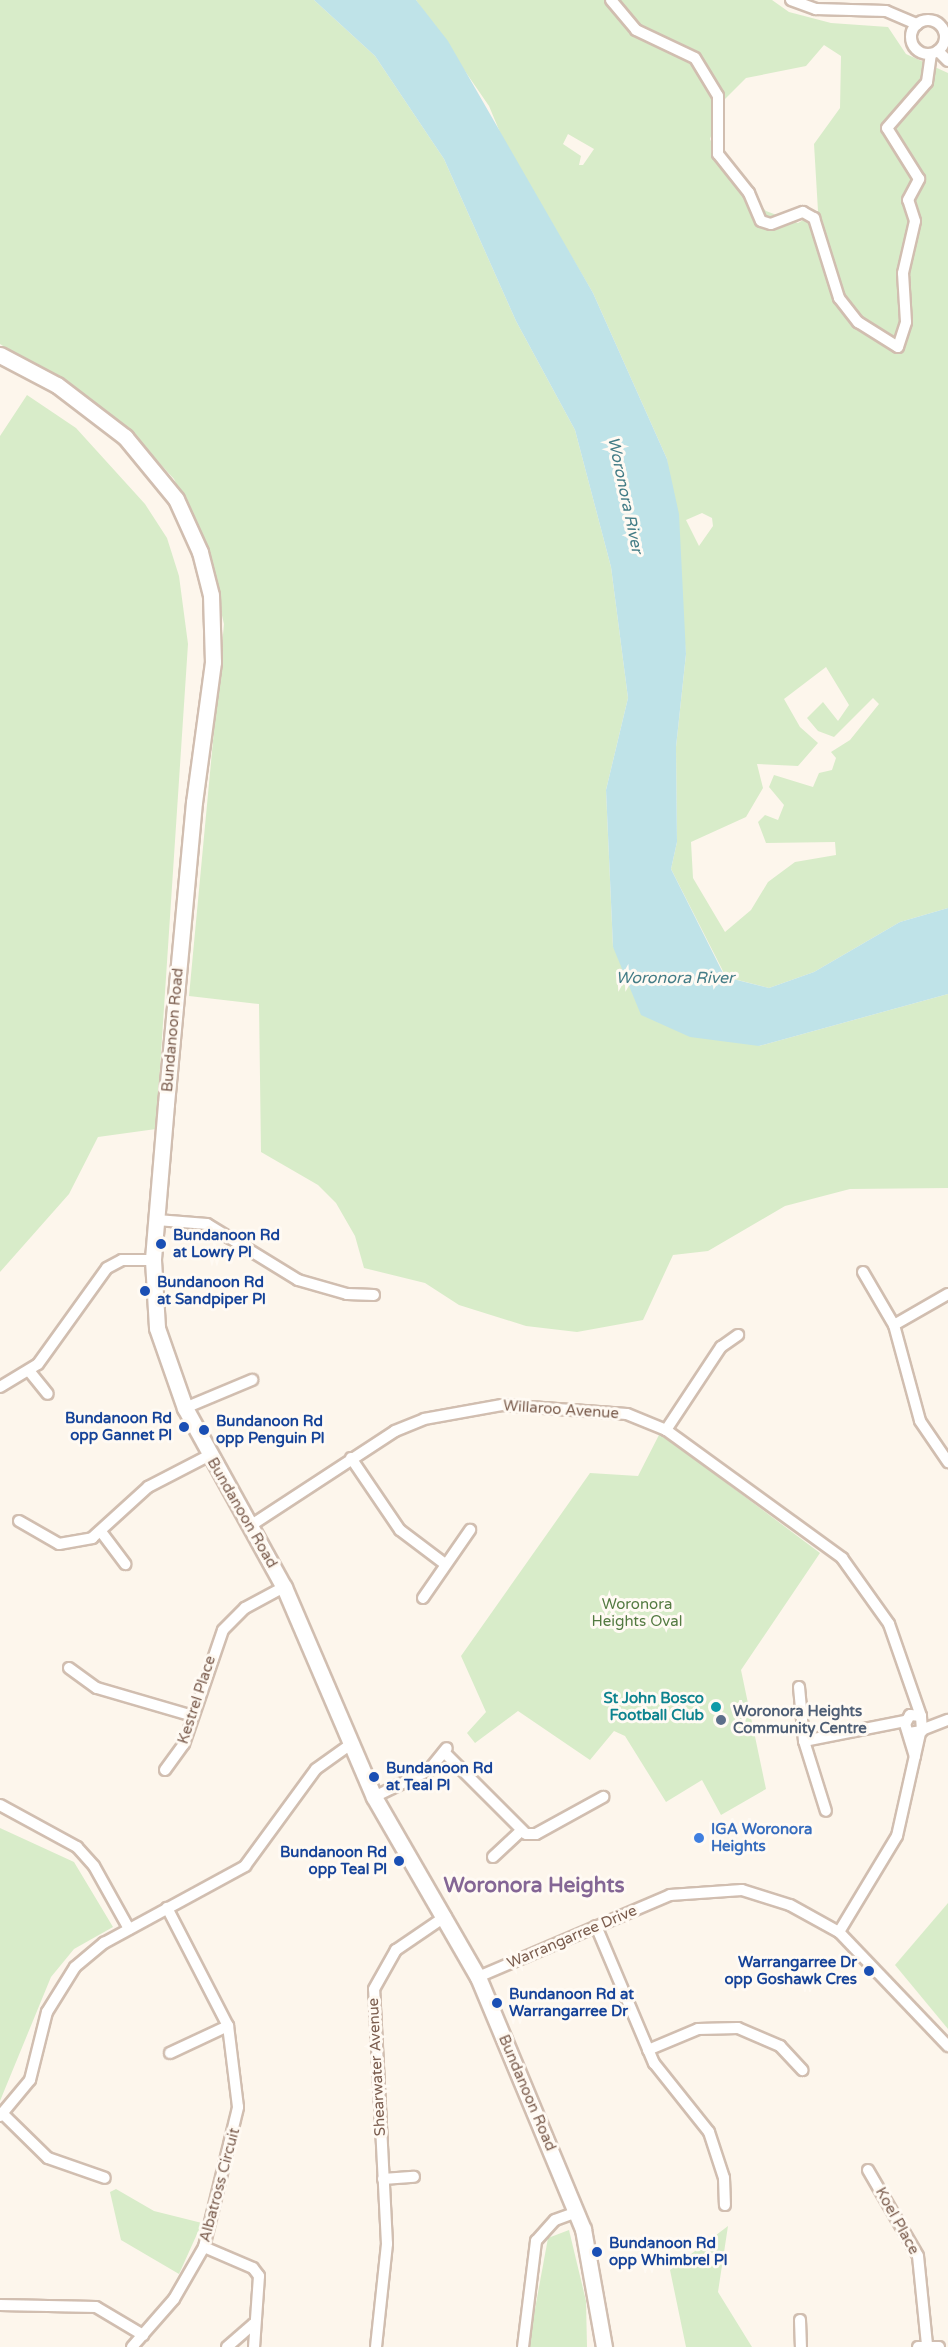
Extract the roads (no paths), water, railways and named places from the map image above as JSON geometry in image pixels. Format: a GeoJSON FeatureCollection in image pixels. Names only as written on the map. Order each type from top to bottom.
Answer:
{"type":"FeatureCollection","features":[{"type":"Feature","properties":{"kind":"street"},"geometry":{"type":"LineString","coordinates":[[611,0],[636,30],[695,58],[718,96],[718,154],[749,193],[761,221],[771,224],[803,212],[814,218],[839,298],[858,322],[898,347],[906,322],[903,273],[915,221],[908,200],[919,179],[887,128],[927,82],[934,52],[944,42],[944,23],[932,21],[917,24],[886,11],[855,5],[816,9],[791,0]]}},
{"type":"Feature","properties":{"kind":"street"},"geometry":{"type":"LineString","coordinates":[[917,24],[912,44],[934,52],[948,61]]}},
{"type":"Feature","properties":{"kind":"street","name":"Bundanoon Road"},"geometry":{"type":"LineString","coordinates":[[0,355],[57,385],[137,449],[185,516],[211,595],[213,662],[194,802],[153,1260],[157,1328],[185,1408],[208,1456],[284,1587],[374,1797],[446,1916],[478,1977],[577,2212],[596,2281],[604,2347]]}},
{"type":"Feature","properties":{"kind":"street"},"geometry":{"type":"LineString","coordinates":[[157,1220],[207,1224],[298,1280],[347,1294],[374,1295]]}},
{"type":"Feature","properties":{"kind":"street"},"geometry":{"type":"LineString","coordinates":[[0,1387],[30,1372],[107,1268],[122,1260],[153,1260]]}},
{"type":"Feature","properties":{"kind":"street"},"geometry":{"type":"LineString","coordinates":[[863,1272],[894,1325],[920,1421],[948,1462]]}},
{"type":"Feature","properties":{"kind":"street"},"geometry":{"type":"LineString","coordinates":[[894,1325],[948,1294]]}},
{"type":"Feature","properties":{"kind":"street"},"geometry":{"type":"LineString","coordinates":[[666,1430],[721,1347],[738,1335]]}},
{"type":"Feature","properties":{"kind":"street"},"geometry":{"type":"LineString","coordinates":[[30,1372],[48,1394]]}},
{"type":"Feature","properties":{"kind":"street"},"geometry":{"type":"LineString","coordinates":[[185,1408],[252,1380]]}},
{"type":"Feature","properties":{"kind":"street","name":"Willaroo Avenue"},"geometry":{"type":"LineString","coordinates":[[250,1526],[351,1458],[409,1425],[487,1406],[613,1412],[666,1430],[808,1529],[847,1564],[889,1624],[912,1699],[915,1756],[897,1836],[839,1932]]}},
{"type":"Feature","properties":{"kind":"street"},"geometry":{"type":"LineString","coordinates":[[19,1521],[59,1544],[102,1533],[142,1491],[208,1456]]}},
{"type":"Feature","properties":{"kind":"street"},"geometry":{"type":"LineString","coordinates":[[351,1458],[400,1530],[445,1564]]}},
{"type":"Feature","properties":{"kind":"street"},"geometry":{"type":"LineString","coordinates":[[423,1598],[470,1530]]}},
{"type":"Feature","properties":{"kind":"street"},"geometry":{"type":"LineString","coordinates":[[102,1533],[124,1564]]}},
{"type":"Feature","properties":{"kind":"street","name":"Kestrel Place"},"geometry":{"type":"LineString","coordinates":[[165,1770],[184,1744],[223,1630],[245,1608],[284,1587]]}},
{"type":"Feature","properties":{"kind":"street"},"geometry":{"type":"LineString","coordinates":[[69,1668],[87,1684],[193,1716]]}},
{"type":"Feature","properties":{"kind":"street"},"geometry":{"type":"LineString","coordinates":[[799,1687],[804,1741],[826,1810]]}},
{"type":"Feature","properties":{"kind":"street"},"geometry":{"type":"LineString","coordinates":[[804,1741],[944,1721]]}},
{"type":"Feature","properties":{"kind":"street"},"geometry":{"type":"LineString","coordinates":[[105,2178],[48,2158],[2,2115],[30,2080],[47,2012],[60,1987],[90,1952],[251,1861],[316,1769],[351,1744]]}},
{"type":"Feature","properties":{"kind":"street"},"geometry":{"type":"LineString","coordinates":[[374,1797],[420,1775],[445,1750],[500,1803],[520,1832],[536,1834],[603,1797]]}},
{"type":"Feature","properties":{"kind":"street"},"geometry":{"type":"LineString","coordinates":[[0,1805],[77,1847],[94,1866],[129,1929]]}},
{"type":"Feature","properties":{"kind":"street"},"geometry":{"type":"LineString","coordinates":[[493,1857],[520,1832]]}},
{"type":"Feature","properties":{"kind":"street","name":"Warrangarree Drive"},"geometry":{"type":"LineString","coordinates":[[478,1977],[666,1898],[747,1894],[790,1905],[839,1932],[948,2046]]}},
{"type":"Feature","properties":{"kind":"street","name":"Albatross Circuit"},"geometry":{"type":"LineString","coordinates":[[132,2347],[174,2299],[204,2247],[238,2107],[228,2026],[167,1908]]}},
{"type":"Feature","properties":{"kind":"street","name":"Shearwater Avenue"},"geometry":{"type":"LineString","coordinates":[[376,2347],[387,2265],[374,1989],[396,1950],[446,1916]]}},
{"type":"Feature","properties":{"kind":"street"},"geometry":{"type":"LineString","coordinates":[[596,1926],[648,2050],[709,2132],[724,2178],[725,2205]]}},
{"type":"Feature","properties":{"kind":"street"},"geometry":{"type":"LineString","coordinates":[[170,2053],[228,2026]]}},
{"type":"Feature","properties":{"kind":"street"},"geometry":{"type":"LineString","coordinates":[[648,2050],[698,2029],[738,2028],[780,2046],[802,2070]]}},
{"type":"Feature","properties":{"kind":"street","name":"Koel Place"},"geometry":{"type":"LineString","coordinates":[[868,2170],[918,2256],[928,2346]]}},
{"type":"Feature","properties":{"kind":"street"},"geometry":{"type":"LineString","coordinates":[[383,2179],[414,2177]]}},
{"type":"Feature","properties":{"kind":"street"},"geometry":{"type":"LineString","coordinates":[[523,2347],[536,2241],[555,2220],[577,2212]]}},
{"type":"Feature","properties":{"kind":"street"},"geometry":{"type":"LineString","coordinates":[[204,2247],[257,2272],[260,2282],[253,2324],[254,2347]]}},
{"type":"Feature","properties":{"kind":"street"},"geometry":{"type":"LineString","coordinates":[[0,2305],[88,2305],[121,2317],[144,2335]]}},
{"type":"Feature","properties":{"kind":"street"},"geometry":{"type":"LineString","coordinates":[[800,2320],[801,2347]]}},
{"type":"Feature","properties":{"kind":"street"},"geometry":{"type":"LineString","coordinates":[[227,2347],[253,2324]]}},
{"type":"Feature","properties":{"kind":"water","name":"Woronora River"},"geometry":{"type":"Polygon","coordinates":[[[314,0],[416,0],[448,41],[593,293],[667,459],[679,514],[686,654],[676,747],[677,842],[671,869],[725,977],[769,988],[814,972],[900,922],[948,908],[948,994],[759,1046],[690,1037],[641,1015],[613,947],[606,790],[628,698],[611,567],[575,430],[516,321],[444,159],[375,56],[314,0]]]}},
{"type":"Feature","properties":{"kind":"place","name":"Bundanoon Rd at Lowry Pl"},"geometry":{"type":"Point","coordinates":[161,1244]}},
{"type":"Feature","properties":{"kind":"place","name":"Bundanoon Rd at Sandpiper Pl"},"geometry":{"type":"Point","coordinates":[145,1291]}},
{"type":"Feature","properties":{"kind":"place","name":"Bundanoon Rd opp Gannet Pl"},"geometry":{"type":"Point","coordinates":[184,1427]}},
{"type":"Feature","properties":{"kind":"place","name":"Bundanoon Rd opp Penguin Pl"},"geometry":{"type":"Point","coordinates":[204,1430]}},
{"type":"Feature","properties":{"kind":"place","name":"St John Bosco Football Club"},"geometry":{"type":"Point","coordinates":[716,1707]}},
{"type":"Feature","properties":{"kind":"place","name":"Woronora Heights Community Centre"},"geometry":{"type":"Point","coordinates":[721,1720]}},
{"type":"Feature","properties":{"kind":"place","name":"Bundanoon Rd at Teal Pl"},"geometry":{"type":"Point","coordinates":[374,1777]}},
{"type":"Feature","properties":{"kind":"place","name":"IGA Woronora Heights"},"geometry":{"type":"Point","coordinates":[699,1838]}},
{"type":"Feature","properties":{"kind":"place","name":"Bundanoon Rd opp Teal Pl"},"geometry":{"type":"Point","coordinates":[399,1861]}},
{"type":"Feature","properties":{"kind":"place","name":"Warrangarree Dr opp Goshawk Cres"},"geometry":{"type":"Point","coordinates":[869,1971]}},
{"type":"Feature","properties":{"kind":"place","name":"Bundanoon Rd at Warrangarree Dr"},"geometry":{"type":"Point","coordinates":[497,2003]}},
{"type":"Feature","properties":{"kind":"place","name":"Bundanoon Rd opp Whimbrel Pl"},"geometry":{"type":"Point","coordinates":[597,2252]}},
{"type":"Feature","properties":{"kind":"district","name":"Woronora Heights"},"geometry":{"type":"Point","coordinates":[534,1886]}},
{"type":"Feature","properties":{"kind":"park label","name":"Woronora Heights Oval"},"geometry":{"type":"Point","coordinates":[637,1612]}}]}
